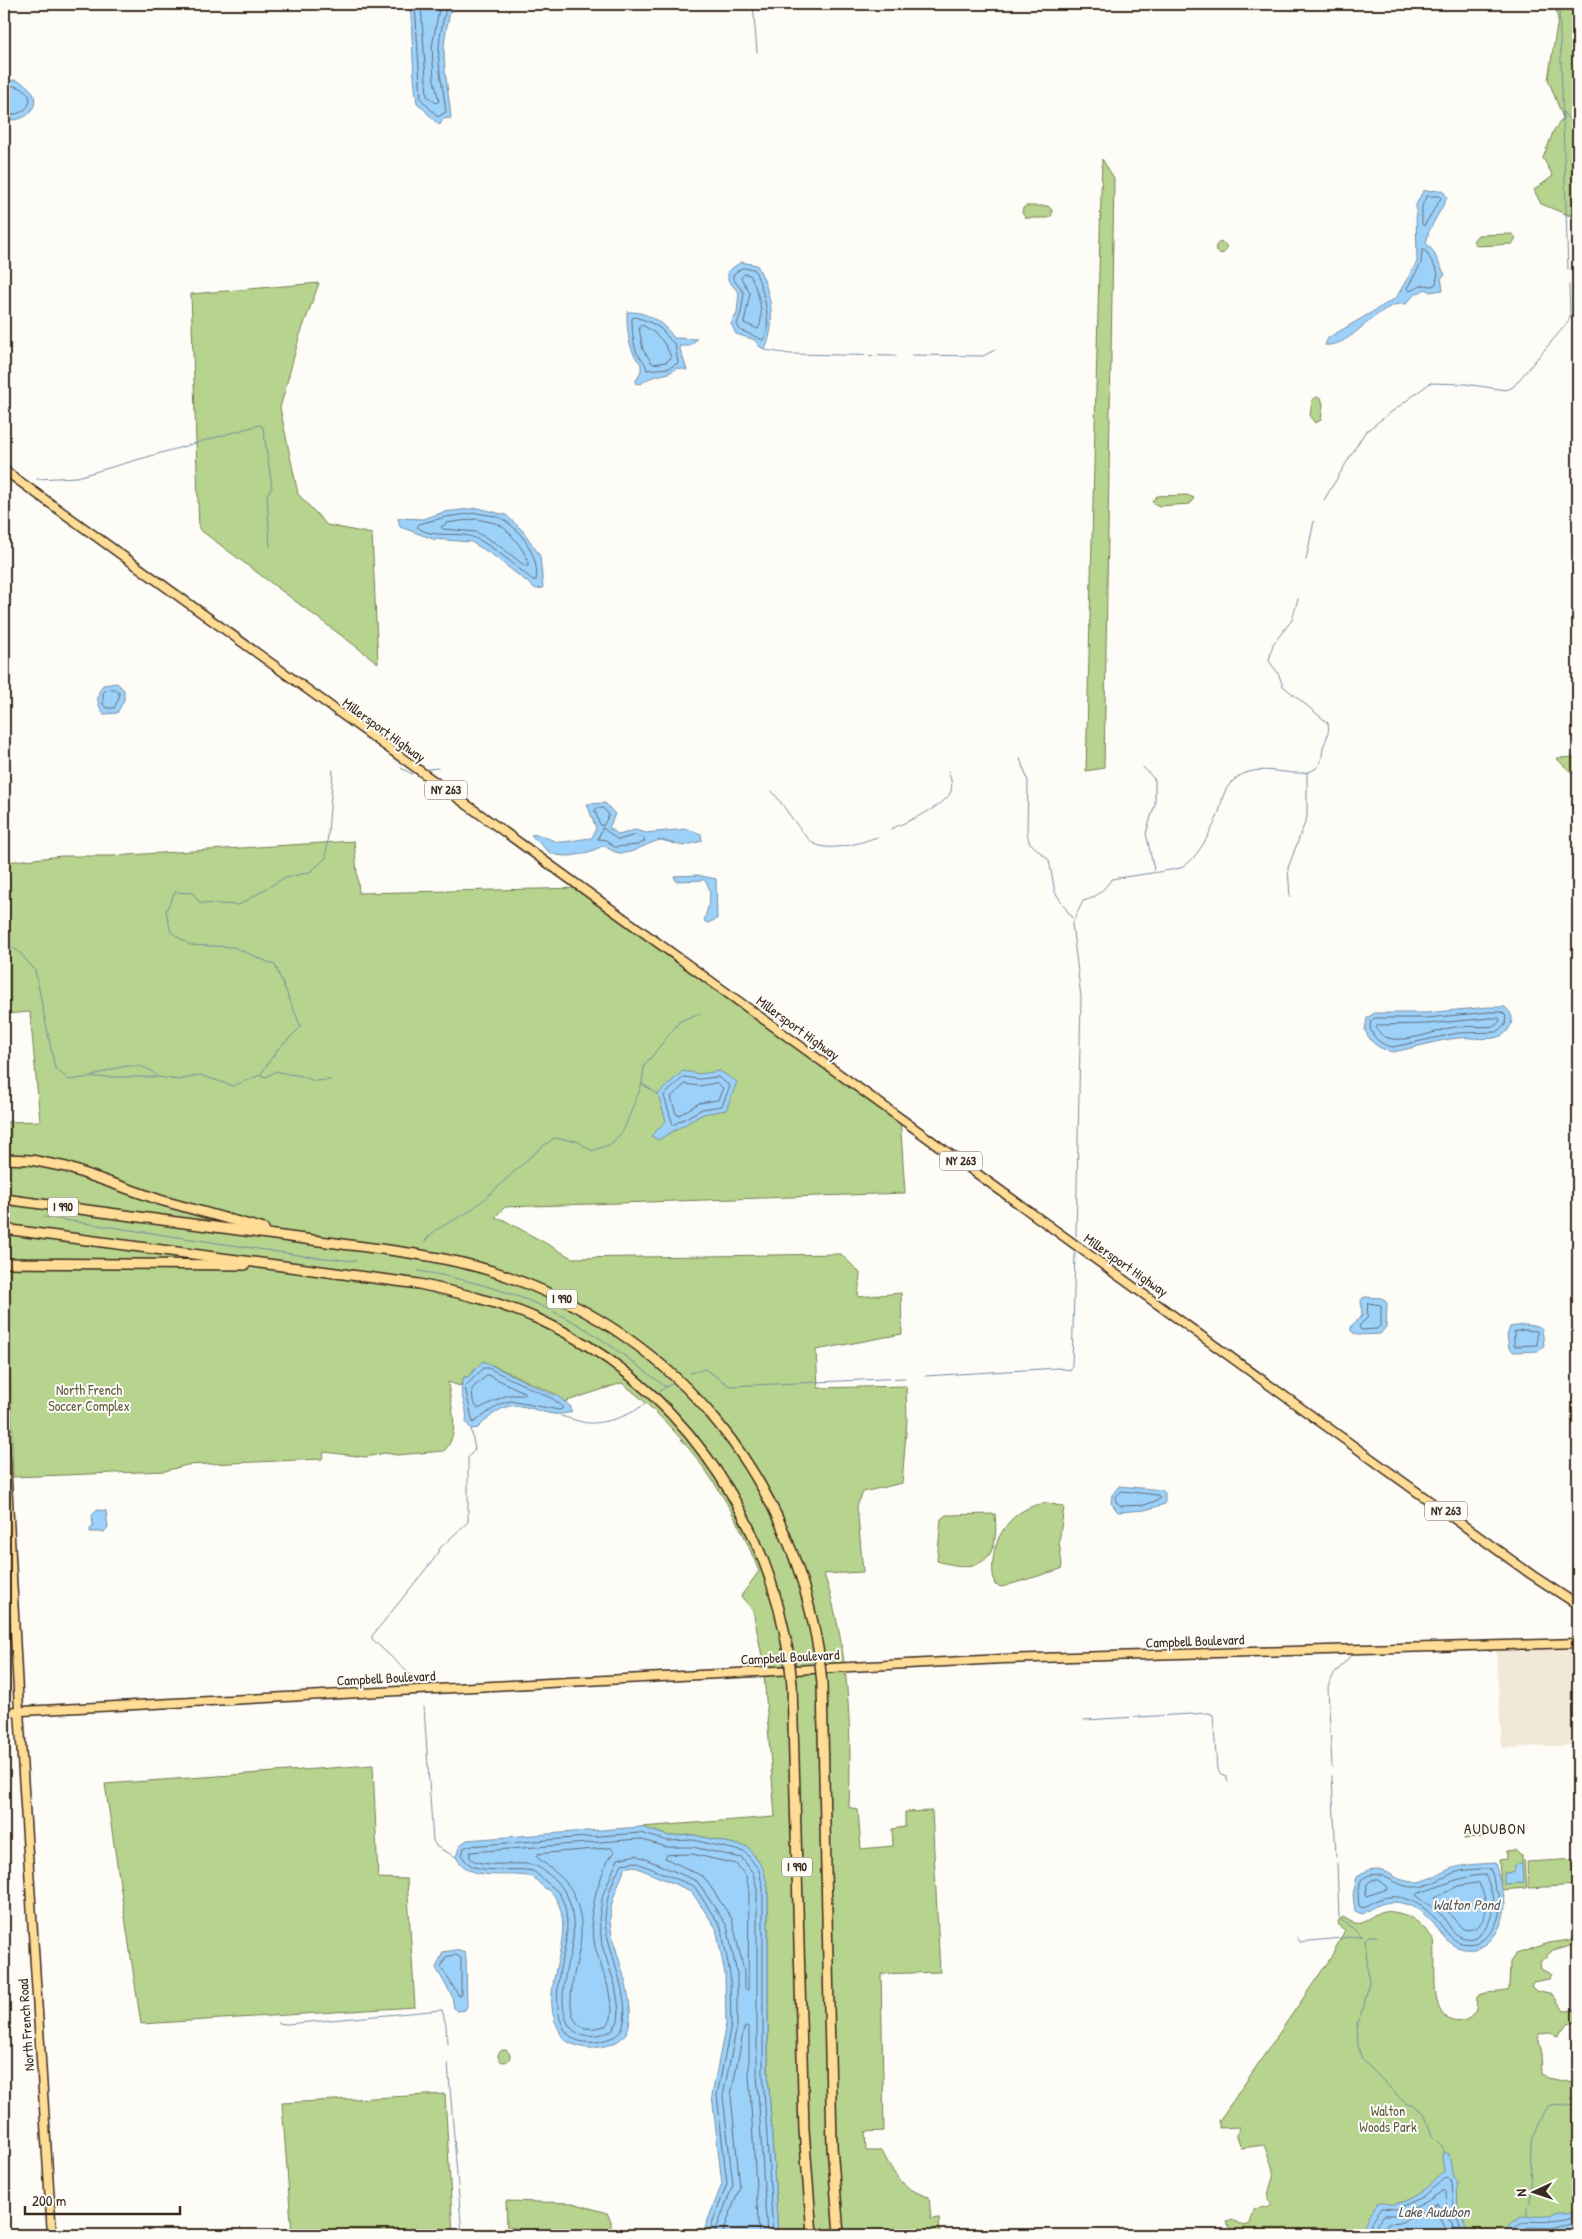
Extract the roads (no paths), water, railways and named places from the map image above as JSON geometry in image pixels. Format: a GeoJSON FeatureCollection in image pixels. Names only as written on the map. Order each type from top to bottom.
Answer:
{"type":"FeatureCollection","features":[{"type":"Feature","properties":{"kind":"highway"},"geometry":{"type":"LineString","coordinates":[[4,1159],[31,1160],[66,1167],[160,1200],[308,1240]]}},
{"type":"Feature","properties":{"kind":"highway","name":"I 990"},"geometry":{"type":"LineString","coordinates":[[7,1200],[437,1258],[509,1276],[554,1294],[598,1318],[650,1353],[708,1410],[736,1445],[763,1490],[787,1540],[798,1568],[809,1606],[819,1654],[822,1684],[832,2146],[839,2235]]}},
{"type":"Feature","properties":{"kind":"highway","name":"I 990"},"geometry":{"type":"LineString","coordinates":[[4,1229],[419,1284],[487,1300],[546,1323],[582,1342],[617,1366],[667,1409],[689,1434],[714,1467],[741,1509],[760,1548],[785,1634],[789,1656],[792,1685],[804,2130],[812,2235]]}},
{"type":"Feature","properties":{"kind":"highway"},"geometry":{"type":"LineString","coordinates":[[4,1263],[278,1265]]}},
{"type":"Feature","properties":{"kind":"main road","name":"Millersport Highway"},"geometry":{"type":"LineString","coordinates":[[4,470],[1532,1575],[1578,1605]]}},
{"type":"Feature","properties":{"kind":"main road","name":"North French Road"},"geometry":{"type":"LineString","coordinates":[[4,1423],[19,1710],[52,2235]]}},
{"type":"Feature","properties":{"kind":"main road","name":"Campbell Boulevard"},"geometry":{"type":"LineString","coordinates":[[4,1712],[1002,1659],[1577,1643]]}},
{"type":"Feature","properties":{"kind":"water"},"geometry":{"type":"Polygon","coordinates":[[[410,4],[452,4],[444,50],[451,118],[443,119],[440,125],[417,103],[410,4]]]}},
{"type":"Feature","properties":{"kind":"water"},"geometry":{"type":"Polygon","coordinates":[[[15,80],[26,85],[32,91],[35,99],[34,106],[24,117],[15,120],[4,119],[4,83],[15,80]]]}},
{"type":"Feature","properties":{"kind":"water"},"geometry":{"type":"Polygon","coordinates":[[[1443,190],[1447,198],[1429,231],[1426,243],[1433,251],[1445,275],[1441,278],[1443,290],[1430,292],[1426,289],[1414,295],[1406,304],[1385,309],[1346,339],[1335,344],[1325,345],[1328,338],[1396,298],[1417,262],[1416,205],[1423,191],[1443,190]]]}},
{"type":"Feature","properties":{"kind":"water"},"geometry":{"type":"Polygon","coordinates":[[[741,262],[757,265],[769,296],[771,329],[765,350],[755,340],[736,334],[731,324],[737,313],[739,293],[728,280],[728,271],[741,262]]]}},
{"type":"Feature","properties":{"kind":"water"},"geometry":{"type":"Polygon","coordinates":[[[627,312],[641,313],[660,322],[674,338],[697,339],[690,346],[679,346],[687,370],[677,368],[668,373],[650,378],[641,384],[635,383],[641,371],[641,364],[631,347],[627,312]]]}},
{"type":"Feature","properties":{"kind":"water"},"geometry":{"type":"Polygon","coordinates":[[[478,508],[506,515],[523,531],[540,556],[543,588],[536,589],[490,553],[471,542],[433,539],[400,527],[398,518],[423,519],[444,512],[478,508]]]}},
{"type":"Feature","properties":{"kind":"water"},"geometry":{"type":"Polygon","coordinates":[[[117,683],[124,690],[124,700],[117,713],[104,714],[98,704],[100,689],[103,685],[117,683]]]}},
{"type":"Feature","properties":{"kind":"water"},"geometry":{"type":"Polygon","coordinates":[[[605,803],[615,814],[609,828],[619,835],[635,830],[646,833],[687,829],[701,834],[702,841],[683,846],[661,840],[626,853],[619,853],[604,845],[585,853],[562,856],[549,852],[531,835],[538,835],[561,842],[592,838],[596,828],[587,804],[605,803]]]}},
{"type":"Feature","properties":{"kind":"water"},"geometry":{"type":"Polygon","coordinates":[[[697,875],[716,879],[717,919],[708,923],[704,921],[710,895],[705,880],[676,881],[674,876],[697,875]]]}},
{"type":"Feature","properties":{"kind":"water"},"geometry":{"type":"Polygon","coordinates":[[[1505,1007],[1512,1017],[1507,1031],[1496,1038],[1450,1039],[1393,1052],[1376,1045],[1365,1030],[1367,1018],[1374,1013],[1425,1013],[1505,1007]]]}},
{"type":"Feature","properties":{"kind":"water"},"geometry":{"type":"Polygon","coordinates":[[[683,1071],[699,1074],[720,1071],[737,1082],[726,1110],[703,1114],[658,1140],[651,1136],[666,1121],[658,1094],[683,1071]]]}},
{"type":"Feature","properties":{"kind":"water"},"geometry":{"type":"Polygon","coordinates":[[[1364,1297],[1382,1298],[1387,1303],[1386,1327],[1380,1334],[1357,1335],[1351,1331],[1351,1326],[1362,1316],[1361,1300],[1364,1297]]]}},
{"type":"Feature","properties":{"kind":"water"},"geometry":{"type":"Polygon","coordinates":[[[1538,1326],[1542,1329],[1544,1345],[1539,1351],[1514,1352],[1509,1348],[1507,1336],[1510,1327],[1538,1326]]]}},
{"type":"Feature","properties":{"kind":"water"},"geometry":{"type":"Polygon","coordinates":[[[483,1361],[551,1394],[555,1394],[571,1407],[571,1412],[555,1414],[525,1407],[510,1406],[488,1418],[478,1428],[471,1429],[466,1422],[466,1410],[461,1390],[462,1384],[464,1377],[468,1377],[483,1361]]]}},
{"type":"Feature","properties":{"kind":"water"},"geometry":{"type":"Polygon","coordinates":[[[1119,1486],[1162,1490],[1165,1493],[1165,1504],[1145,1510],[1118,1512],[1111,1503],[1112,1495],[1119,1486]]]}},
{"type":"Feature","properties":{"kind":"water"},"geometry":{"type":"Polygon","coordinates":[[[98,1510],[106,1511],[108,1527],[104,1532],[90,1532],[90,1529],[93,1527],[92,1515],[98,1510]]]}},
{"type":"Feature","properties":{"kind":"water"},"geometry":{"type":"Polygon","coordinates":[[[641,1827],[669,1836],[694,1835],[748,1847],[763,1868],[768,1888],[768,2073],[778,2235],[702,2235],[722,2184],[712,2095],[726,2024],[725,1974],[716,1928],[691,1891],[633,1866],[625,1868],[613,1899],[610,1918],[611,1931],[626,1983],[630,2018],[627,2031],[618,2041],[603,2046],[586,2048],[574,2045],[564,2039],[553,2014],[554,1980],[563,1929],[561,1913],[554,1896],[532,1877],[491,1875],[475,1872],[461,1864],[456,1857],[460,1845],[467,1840],[641,1827]]]}},
{"type":"Feature","properties":{"kind":"water","name":"Walton Pond"},"geometry":{"type":"Polygon","coordinates":[[[1495,1863],[1505,1901],[1504,1913],[1492,1939],[1485,1945],[1477,1948],[1467,1949],[1453,1945],[1446,1940],[1425,1915],[1407,1904],[1390,1902],[1371,1908],[1362,1914],[1355,1911],[1353,1895],[1357,1876],[1366,1871],[1380,1869],[1397,1878],[1418,1882],[1458,1867],[1495,1863]]]}},
{"type":"Feature","properties":{"kind":"water"},"geometry":{"type":"Polygon","coordinates":[[[1522,1864],[1523,1883],[1504,1884],[1504,1873],[1514,1872],[1514,1865],[1522,1864]]]}},
{"type":"Feature","properties":{"kind":"water"},"geometry":{"type":"Polygon","coordinates":[[[456,1950],[465,1953],[466,1957],[467,2006],[465,2010],[457,2011],[454,2008],[452,1996],[436,1968],[443,1952],[456,1950]]]}},
{"type":"Feature","properties":{"kind":"water","name":"Lake Audubon"},"geometry":{"type":"Polygon","coordinates":[[[1443,2152],[1449,2154],[1453,2177],[1457,2181],[1458,2213],[1463,2216],[1467,2235],[1366,2235],[1366,2221],[1379,2202],[1393,2204],[1402,2202],[1429,2187],[1440,2176],[1444,2171],[1443,2152]]]}},
{"type":"Feature","properties":{"kind":"water","name":"Lake Audubon"},"geometry":{"type":"Polygon","coordinates":[[[1578,2212],[1578,2235],[1504,2235],[1512,2223],[1523,2215],[1550,2217],[1558,2213],[1578,2212]]]}},
{"type":"Feature","properties":{"kind":"waterway"},"geometry":{"type":"LineString","coordinates":[[753,4],[757,52]]}},
{"type":"Feature","properties":{"kind":"waterway"},"geometry":{"type":"LineString","coordinates":[[1559,4],[1568,269]]}},
{"type":"Feature","properties":{"kind":"waterway"},"geometry":{"type":"LineString","coordinates":[[1563,112],[1578,131]]}},
{"type":"Feature","properties":{"kind":"waterway"},"geometry":{"type":"LineString","coordinates":[[1567,215],[1578,214]]}},
{"type":"Feature","properties":{"kind":"waterway"},"geometry":{"type":"LineString","coordinates":[[1324,500],[1365,432],[1430,383],[1465,384],[1506,390],[1513,387],[1568,322],[1570,316],[1569,285]]}},
{"type":"Feature","properties":{"kind":"waterway"},"geometry":{"type":"LineString","coordinates":[[765,350],[790,354],[896,356]]}},
{"type":"Feature","properties":{"kind":"waterway"},"geometry":{"type":"LineString","coordinates":[[911,355],[983,356],[995,350]]}},
{"type":"Feature","properties":{"kind":"waterway"},"geometry":{"type":"LineString","coordinates":[[37,479],[77,477],[259,425],[263,427],[272,487],[267,495],[270,547]]}},
{"type":"Feature","properties":{"kind":"waterway"},"geometry":{"type":"LineString","coordinates":[[1306,560],[1314,521]]}},
{"type":"Feature","properties":{"kind":"waterway"},"geometry":{"type":"LineString","coordinates":[[1076,1236],[1081,997],[1072,924],[1083,901],[1096,896],[1112,879],[1161,872],[1183,867],[1188,863],[1206,839],[1218,814],[1226,789],[1234,780],[1244,774],[1255,771],[1266,770],[1298,773],[1315,769],[1319,765],[1328,732],[1328,723],[1283,686],[1278,673],[1269,661],[1273,644],[1292,620],[1298,599]]}},
{"type":"Feature","properties":{"kind":"waterway"},"geometry":{"type":"LineString","coordinates":[[1020,758],[1028,781],[1027,832],[1029,842],[1049,860],[1055,892],[1072,918]]}},
{"type":"Feature","properties":{"kind":"waterway"},"geometry":{"type":"LineString","coordinates":[[1143,767],[1155,780],[1155,804],[1146,833],[1154,870]]}},
{"type":"Feature","properties":{"kind":"waterway"},"geometry":{"type":"LineString","coordinates":[[401,768],[412,774]]}},
{"type":"Feature","properties":{"kind":"waterway"},"geometry":{"type":"LineString","coordinates":[[428,769],[438,768]]}},
{"type":"Feature","properties":{"kind":"waterway"},"geometry":{"type":"LineString","coordinates":[[4,943],[18,951],[35,970],[55,1068],[69,1080],[90,1077],[158,1077],[179,1080],[200,1075],[233,1086],[260,1075],[278,1049],[301,1027],[275,965],[233,947],[190,945],[171,932],[166,911],[175,892],[193,893],[200,903],[239,905],[282,879],[310,872],[326,858],[333,770]]}},
{"type":"Feature","properties":{"kind":"waterway"},"geometry":{"type":"LineString","coordinates":[[891,829],[934,808],[948,797],[952,786],[948,771]]}},
{"type":"Feature","properties":{"kind":"waterway"},"geometry":{"type":"LineString","coordinates":[[1290,897],[1288,868],[1307,817],[1307,772]]}},
{"type":"Feature","properties":{"kind":"waterway"},"geometry":{"type":"LineString","coordinates":[[772,791],[804,834],[819,846],[845,846],[877,837]]}},
{"type":"Feature","properties":{"kind":"waterway"},"geometry":{"type":"LineString","coordinates":[[425,1241],[435,1231],[472,1209],[554,1138],[577,1141],[592,1151],[611,1144],[623,1131],[642,1084],[644,1066],[680,1021],[700,1013]]}},
{"type":"Feature","properties":{"kind":"waterway"},"geometry":{"type":"LineString","coordinates":[[92,1076],[126,1066],[143,1067],[157,1076]]}},
{"type":"Feature","properties":{"kind":"waterway"},"geometry":{"type":"LineString","coordinates":[[260,1075],[266,1077],[276,1071],[298,1075],[315,1081],[330,1080]]}},
{"type":"Feature","properties":{"kind":"waterway"},"geometry":{"type":"LineString","coordinates":[[642,1084],[658,1094]]}},
{"type":"Feature","properties":{"kind":"waterway"},"geometry":{"type":"LineString","coordinates":[[44,1217],[305,1256],[356,1261]]}},
{"type":"Feature","properties":{"kind":"waterway"},"geometry":{"type":"LineString","coordinates":[[925,1376],[1058,1368],[1070,1370],[1072,1366],[1075,1253]]}},
{"type":"Feature","properties":{"kind":"waterway"},"geometry":{"type":"LineString","coordinates":[[418,1271],[506,1292],[549,1309],[589,1331],[666,1387]]}},
{"type":"Feature","properties":{"kind":"waterway"},"geometry":{"type":"LineString","coordinates":[[690,1373],[705,1369],[730,1386],[905,1378]]}},
{"type":"Feature","properties":{"kind":"waterway"},"geometry":{"type":"LineString","coordinates":[[656,1393],[671,1384]]}},
{"type":"Feature","properties":{"kind":"waterway"},"geometry":{"type":"LineString","coordinates":[[561,1416],[588,1423],[602,1422],[627,1415],[646,1402]]}},
{"type":"Feature","properties":{"kind":"waterway"},"geometry":{"type":"LineString","coordinates":[[416,1680],[372,1639],[372,1636],[434,1559],[440,1548],[468,1522],[468,1458],[475,1449],[471,1429]]}},
{"type":"Feature","properties":{"kind":"waterway"},"geometry":{"type":"LineString","coordinates":[[1332,1767],[1328,1687],[1333,1676],[1351,1655]]}},
{"type":"Feature","properties":{"kind":"waterway"},"geometry":{"type":"LineString","coordinates":[[424,1707],[433,1841],[437,1847],[456,1857]]}},
{"type":"Feature","properties":{"kind":"waterway"},"geometry":{"type":"LineString","coordinates":[[1084,1720],[1209,1713],[1213,1715],[1217,1769],[1226,1776],[1228,1781]]}},
{"type":"Feature","properties":{"kind":"waterway"},"geometry":{"type":"LineString","coordinates":[[1332,1776],[1336,1857]]}},
{"type":"Feature","properties":{"kind":"waterway"},"geometry":{"type":"LineString","coordinates":[[1337,1863],[1339,1917],[1362,1937]]}},
{"type":"Feature","properties":{"kind":"waterway"},"geometry":{"type":"LineString","coordinates":[[1297,1937],[1300,1942],[1362,1936]]}},
{"type":"Feature","properties":{"kind":"waterway"},"geometry":{"type":"LineString","coordinates":[[1377,1936],[1369,1936],[1365,1940],[1369,1982],[1364,2006],[1357,2023],[1358,2046],[1362,2059],[1405,2103],[1415,2106],[1424,2113],[1433,2138]]}},
{"type":"Feature","properties":{"kind":"waterway"},"geometry":{"type":"LineString","coordinates":[[278,2023],[287,2024],[442,2010],[446,2025],[447,2044]]}},
{"type":"Feature","properties":{"kind":"waterway"},"geometry":{"type":"LineString","coordinates":[[448,2063],[462,2235]]}},
{"type":"Feature","properties":{"kind":"waterway"},"geometry":{"type":"LineString","coordinates":[[1530,2203],[1531,2142],[1538,2124],[1547,2107],[1578,2103]]}},
{"type":"Feature","properties":{"kind":"waterway"},"geometry":{"type":"LineString","coordinates":[[1437,2141],[1443,2147],[1443,2152]]}},
{"type":"Feature","properties":{"kind":"waterway"},"geometry":{"type":"LineString","coordinates":[[1528,2207],[1528,2215]]}},
{"type":"Feature","properties":{"kind":"district","name":"AUDUBON"},"geometry":{"type":"Point","coordinates":[1495,1829]}},
{"type":"Feature","properties":{"kind":"park label","name":"North French Soccer Complex"},"geometry":{"type":"Point","coordinates":[89,1398]}},
{"type":"Feature","properties":{"kind":"park label","name":"Walton Woods Park"},"geometry":{"type":"Point","coordinates":[1388,2120]}}]}
